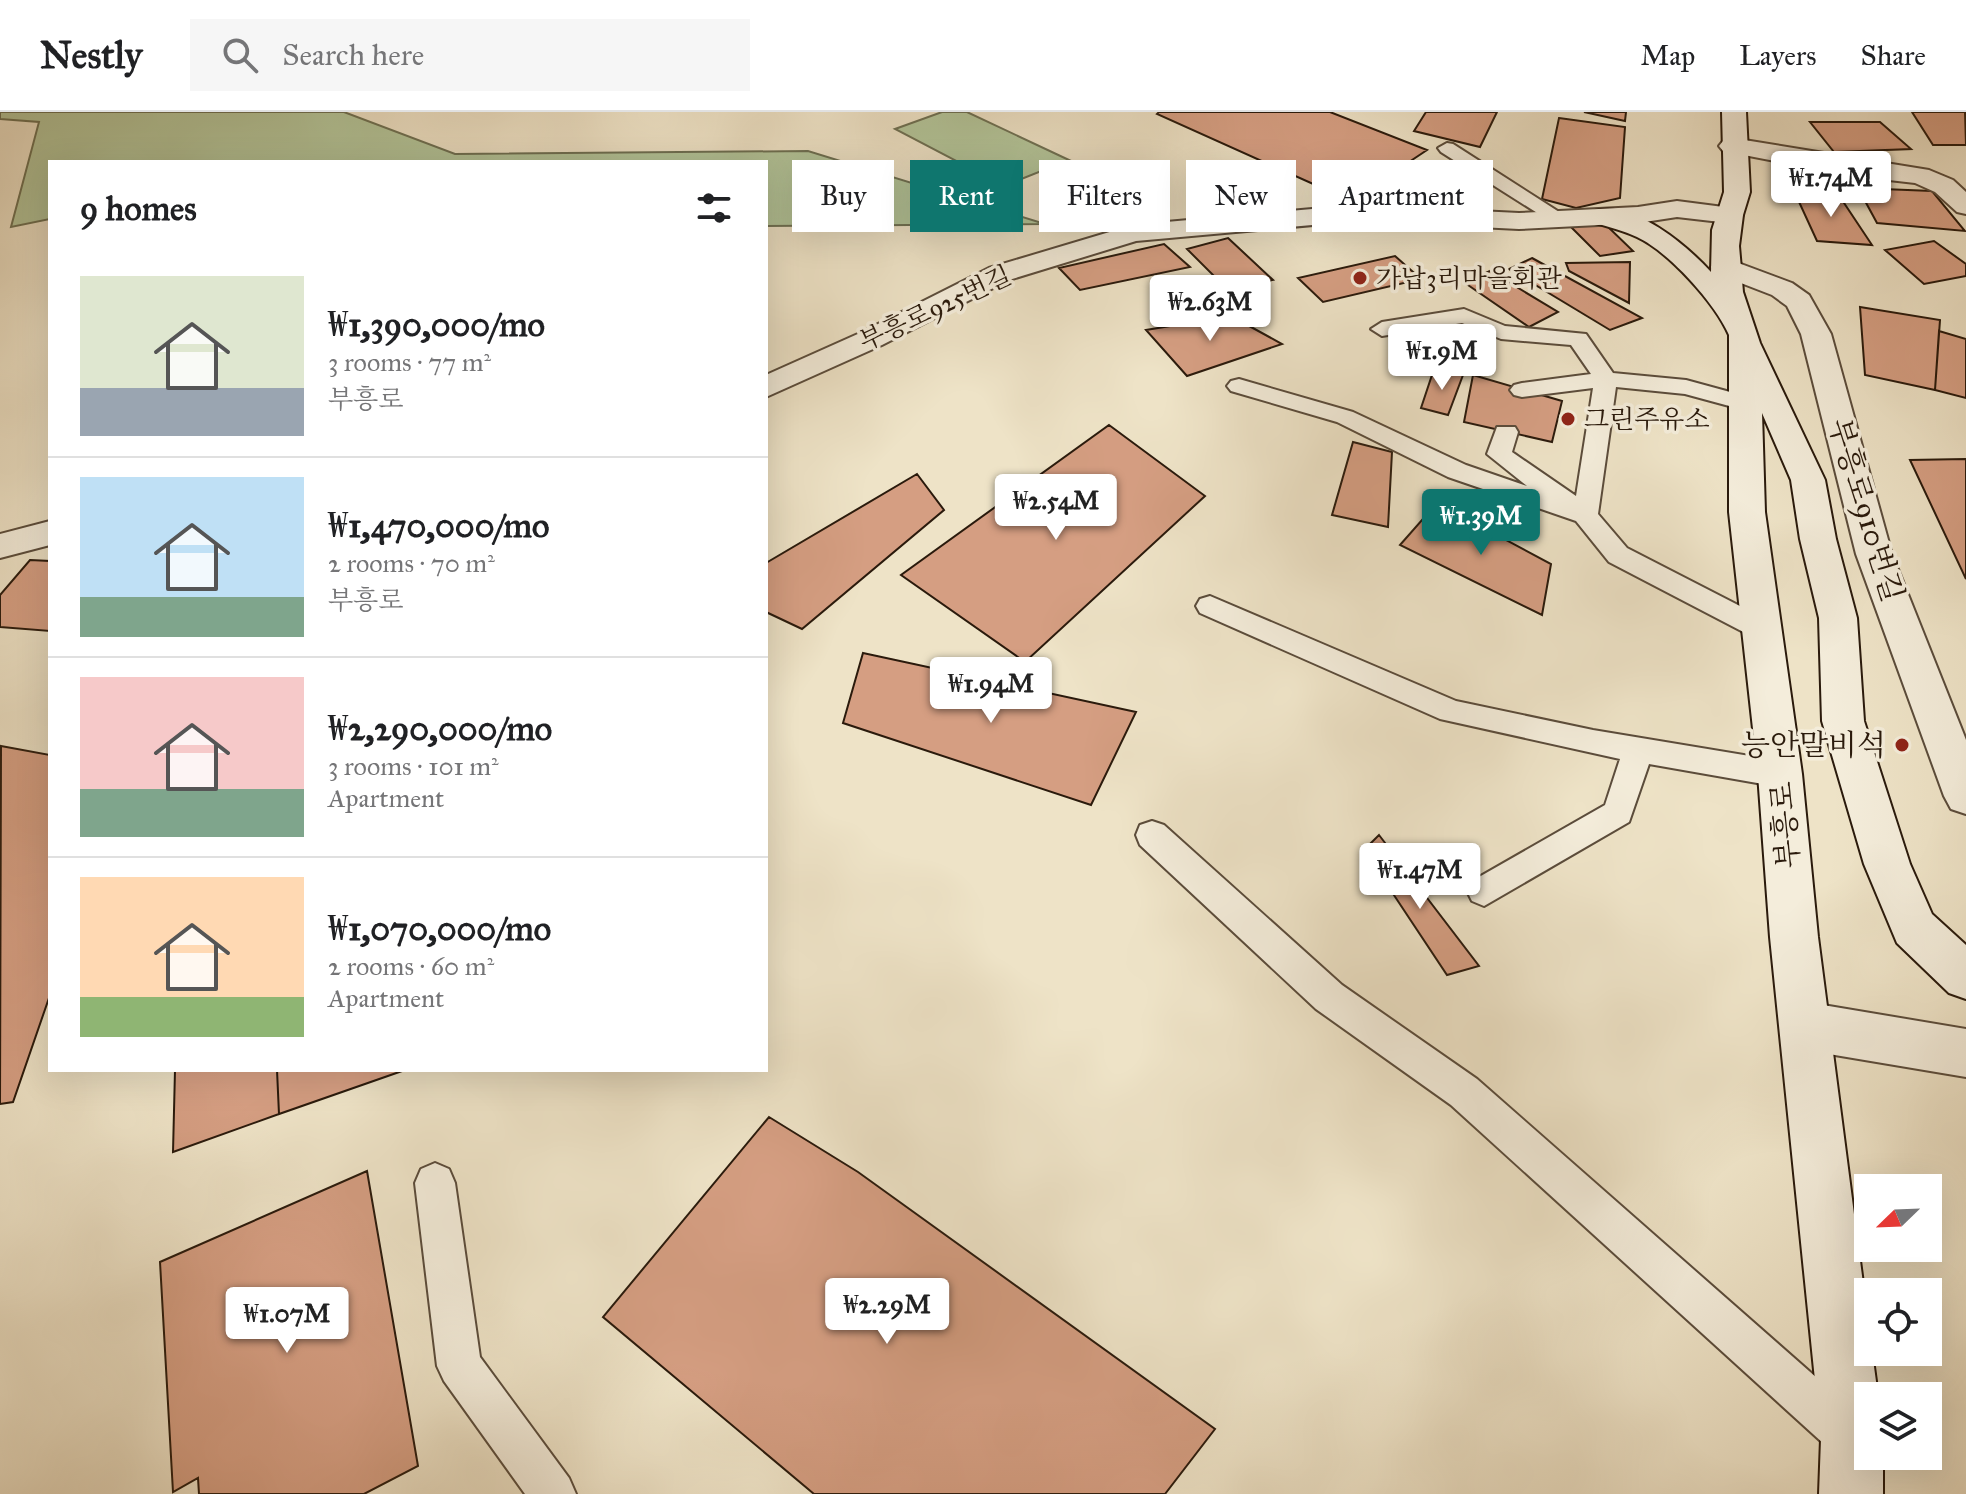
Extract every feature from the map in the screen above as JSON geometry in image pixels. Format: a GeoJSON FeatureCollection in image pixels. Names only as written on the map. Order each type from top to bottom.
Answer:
{"type":"FeatureCollection","features":[{"type":"Feature","properties":{"kind":"street"},"geometry":{"type":"LineString","coordinates":[[1733,129],[1854,168],[1920,176],[1944,186],[1966,206]]}},
{"type":"Feature","properties":{"kind":"street","name":"부흥로"},"geometry":{"type":"LineString","coordinates":[[1733,129],[1737,196],[1729,215],[1725,267],[1738,323],[1747,512],[1780,774],[1852,1439],[1851,1494]]}},
{"type":"Feature","properties":{"kind":"street"},"geometry":{"type":"LineString","coordinates":[[1920,176],[1933,165],[1966,168]]}},
{"type":"Feature","properties":{"kind":"street","name":"부흥로925번길"},"geometry":{"type":"LineString","coordinates":[[768,386],[871,339],[999,274],[1133,233],[1357,213],[1519,221],[1605,217],[1677,209],[1729,215]]}},
{"type":"Feature","properties":{"kind":"street"},"geometry":{"type":"LineString","coordinates":[[1605,217],[1647,231],[1674,249],[1738,323],[1808,480],[1818,539],[1838,618],[1843,721],[1887,864],[1914,928],[1966,977]]}},
{"type":"Feature","properties":{"kind":"street","name":"부흥로910번길"},"geometry":{"type":"LineString","coordinates":[[1725,267],[1782,289],[1799,301],[1816,334],[1874,554],[1966,796]]}},
{"type":"Feature","properties":{"kind":"street"},"geometry":{"type":"LineString","coordinates":[[0,546],[48,534]]}},
{"type":"Feature","properties":{"kind":"street"},"geometry":{"type":"LineString","coordinates":[[1805,1026],[1966,1053]]}},
{"type":"Feature","properties":{"kind":"lane"},"geometry":{"type":"LineString","coordinates":[[1447,148],[1560,219]]}},
{"type":"Feature","properties":{"kind":"lane"},"geometry":{"type":"LineString","coordinates":[[1382,329],[1464,316],[1501,332],[1578,339],[1606,379],[1592,453],[1592,477],[1585,515]]}},
{"type":"Feature","properties":{"kind":"lane"},"geometry":{"type":"LineString","coordinates":[[1522,390],[1606,379],[1686,387],[1744,403]]}},
{"type":"Feature","properties":{"kind":"lane"},"geometry":{"type":"LineString","coordinates":[[1239,386],[1345,417],[1457,471],[1585,515]]}},
{"type":"Feature","properties":{"kind":"lane"},"geometry":{"type":"LineString","coordinates":[[1506,432],[1499,454],[1585,515],[1618,555],[1761,629]]}},
{"type":"Feature","properties":{"kind":"lane"},"geometry":{"type":"LineString","coordinates":[[1210,606],[1451,711],[1593,742],[1780,774]]}},
{"type":"Feature","properties":{"kind":"lane"},"geometry":{"type":"LineString","coordinates":[[1484,891],[1618,813],[1639,748]]}},
{"type":"Feature","properties":{"kind":"lane"},"geometry":{"type":"LineString","coordinates":[[1152,835],[1329,997],[1464,1092],[1852,1439]]}},
{"type":"Feature","properties":{"kind":"lane"},"geometry":{"type":"LineString","coordinates":[[435,1183],[459,1366],[553,1494]]}},
{"type":"Feature","properties":{"kind":"green space"},"geometry":{"type":"Polygon","coordinates":[[[0,112],[344,112],[455,154],[808,151],[837,160],[792,160],[792,226],[768,226],[768,160],[48,160],[48,219],[11,227],[39,122],[0,119],[0,112]]]}},
{"type":"Feature","properties":{"kind":"green space"},"geometry":{"type":"Polygon","coordinates":[[[942,112],[967,112],[1069,160],[1039,160],[1039,172],[1023,178],[1023,160],[954,160],[895,129],[942,112]]]}},
{"type":"Feature","properties":{"kind":"green space"},"geometry":{"type":"Polygon","coordinates":[[[894,177],[910,182],[910,225],[894,225],[894,177]]]}},
{"type":"Feature","properties":{"kind":"green space"},"geometry":{"type":"Polygon","coordinates":[[[1023,217],[1039,222],[1023,224],[1023,217]]]}},
{"type":"Feature","properties":{"kind":"building"},"geometry":{"type":"Polygon","coordinates":[[[1330,112],[1427,150],[1412,160],[1312,160],[1312,183],[1296,176],[1296,160],[1260,160],[1157,114],[1330,112]]]}},
{"type":"Feature","properties":{"kind":"building"},"geometry":{"type":"Polygon","coordinates":[[[1426,112],[1497,112],[1480,147],[1414,131],[1426,112]]]}},
{"type":"Feature","properties":{"kind":"building"},"geometry":{"type":"Polygon","coordinates":[[[1584,112],[1626,112],[1625,121],[1584,112]]]}},
{"type":"Feature","properties":{"kind":"building"},"geometry":{"type":"Polygon","coordinates":[[[1912,112],[1965,112],[1966,145],[1933,145],[1912,112]]]}},
{"type":"Feature","properties":{"kind":"building"},"geometry":{"type":"Polygon","coordinates":[[[1559,118],[1625,127],[1620,198],[1576,208],[1542,199],[1559,118]]]}},
{"type":"Feature","properties":{"kind":"building"},"geometry":{"type":"Polygon","coordinates":[[[1810,122],[1880,122],[1911,149],[1834,152],[1810,122]]]}},
{"type":"Feature","properties":{"kind":"building"},"geometry":{"type":"Polygon","coordinates":[[[1793,167],[1842,174],[1845,189],[1804,185],[1793,167]]]}},
{"type":"Feature","properties":{"kind":"building"},"geometry":{"type":"Polygon","coordinates":[[[1858,188],[1932,191],[1965,231],[1877,223],[1858,188]]]}},
{"type":"Feature","properties":{"kind":"building"},"geometry":{"type":"Polygon","coordinates":[[[1794,191],[1840,197],[1872,245],[1817,241],[1794,191]]]}},
{"type":"Feature","properties":{"kind":"building"},"geometry":{"type":"Polygon","coordinates":[[[1604,223],[1633,251],[1600,256],[1570,226],[1604,223]]]}},
{"type":"Feature","properties":{"kind":"building"},"geometry":{"type":"Polygon","coordinates":[[[1228,238],[1273,280],[1227,289],[1187,249],[1228,238]]]}},
{"type":"Feature","properties":{"kind":"building"},"geometry":{"type":"Polygon","coordinates":[[[1934,241],[1966,264],[1966,276],[1924,284],[1885,250],[1934,241]]]}},
{"type":"Feature","properties":{"kind":"building"},"geometry":{"type":"Polygon","coordinates":[[[1164,244],[1190,267],[1080,290],[1059,268],[1164,244]]]}},
{"type":"Feature","properties":{"kind":"building","name":"가납3리마을회관"},"geometry":{"type":"Polygon","coordinates":[[[1395,256],[1421,279],[1323,302],[1298,278],[1395,256]]]}},
{"type":"Feature","properties":{"kind":"building"},"geometry":{"type":"Polygon","coordinates":[[[1532,258],[1642,318],[1610,330],[1509,269],[1532,258]]]}},
{"type":"Feature","properties":{"kind":"building"},"geometry":{"type":"Polygon","coordinates":[[[1630,262],[1629,303],[1569,271],[1566,263],[1630,262]]]}},
{"type":"Feature","properties":{"kind":"building"},"geometry":{"type":"Polygon","coordinates":[[[1490,271],[1558,312],[1529,327],[1465,283],[1490,271]]]}},
{"type":"Feature","properties":{"kind":"building"},"geometry":{"type":"Polygon","coordinates":[[[1860,307],[1940,320],[1935,390],[1865,375],[1860,307]]]}},
{"type":"Feature","properties":{"kind":"building"},"geometry":{"type":"Polygon","coordinates":[[[1231,316],[1282,344],[1187,376],[1146,330],[1231,316]]]}},
{"type":"Feature","properties":{"kind":"building"},"geometry":{"type":"Polygon","coordinates":[[[1939,331],[1966,339],[1966,398],[1935,390],[1939,331]]]}},
{"type":"Feature","properties":{"kind":"building"},"geometry":{"type":"Polygon","coordinates":[[[1434,369],[1463,375],[1448,415],[1421,408],[1434,369]]]}},
{"type":"Feature","properties":{"kind":"building"},"geometry":{"type":"Polygon","coordinates":[[[1473,375],[1562,401],[1552,442],[1464,422],[1473,375]]]}},
{"type":"Feature","properties":{"kind":"building"},"geometry":{"type":"Polygon","coordinates":[[[1109,425],[1205,496],[1025,662],[901,575],[1109,425]]]}},
{"type":"Feature","properties":{"kind":"building"},"geometry":{"type":"Polygon","coordinates":[[[1353,442],[1392,452],[1388,527],[1332,515],[1353,442]]]}},
{"type":"Feature","properties":{"kind":"building"},"geometry":{"type":"Polygon","coordinates":[[[1966,459],[1966,579],[1910,460],[1966,459]]]}},
{"type":"Feature","properties":{"kind":"building"},"geometry":{"type":"Polygon","coordinates":[[[917,474],[944,510],[802,629],[768,613],[768,562],[917,474]]]}},
{"type":"Feature","properties":{"kind":"building"},"geometry":{"type":"Polygon","coordinates":[[[1437,503],[1551,564],[1542,615],[1400,545],[1437,503]]]}},
{"type":"Feature","properties":{"kind":"building"},"geometry":{"type":"Polygon","coordinates":[[[30,560],[48,561],[48,631],[0,627],[0,595],[30,560]]]}},
{"type":"Feature","properties":{"kind":"building"},"geometry":{"type":"Polygon","coordinates":[[[863,653],[1136,712],[1091,805],[843,723],[863,653]]]}},
{"type":"Feature","properties":{"kind":"building"},"geometry":{"type":"Polygon","coordinates":[[[1,746],[48,755],[48,1001],[13,1102],[0,1104],[1,746]]]}},
{"type":"Feature","properties":{"kind":"building"},"geometry":{"type":"Polygon","coordinates":[[[1379,835],[1479,966],[1447,975],[1364,850],[1379,835]]]}},
{"type":"Feature","properties":{"kind":"building"},"geometry":{"type":"Polygon","coordinates":[[[175,1072],[277,1072],[279,1114],[173,1152],[175,1072]]]}},
{"type":"Feature","properties":{"kind":"building"},"geometry":{"type":"Polygon","coordinates":[[[277,1072],[399,1072],[279,1114],[277,1072]]]}},
{"type":"Feature","properties":{"kind":"building"},"geometry":{"type":"Polygon","coordinates":[[[769,1117],[858,1172],[1215,1429],[1165,1494],[814,1494],[603,1317],[769,1117]]]}},
{"type":"Feature","properties":{"kind":"building"},"geometry":{"type":"Polygon","coordinates":[[[367,1171],[418,1466],[364,1494],[199,1494],[198,1478],[173,1492],[160,1262],[367,1171]]]}},
{"type":"Feature","properties":{"kind":"place","name":"가납3리마을회관"},"geometry":{"type":"Point","coordinates":[1360,278]}},
{"type":"Feature","properties":{"kind":"place","name":"그린주유소"},"geometry":{"type":"Point","coordinates":[1568,419]}},
{"type":"Feature","properties":{"kind":"place","name":"능안말비석"},"geometry":{"type":"Point","coordinates":[1902,745]}}]}
